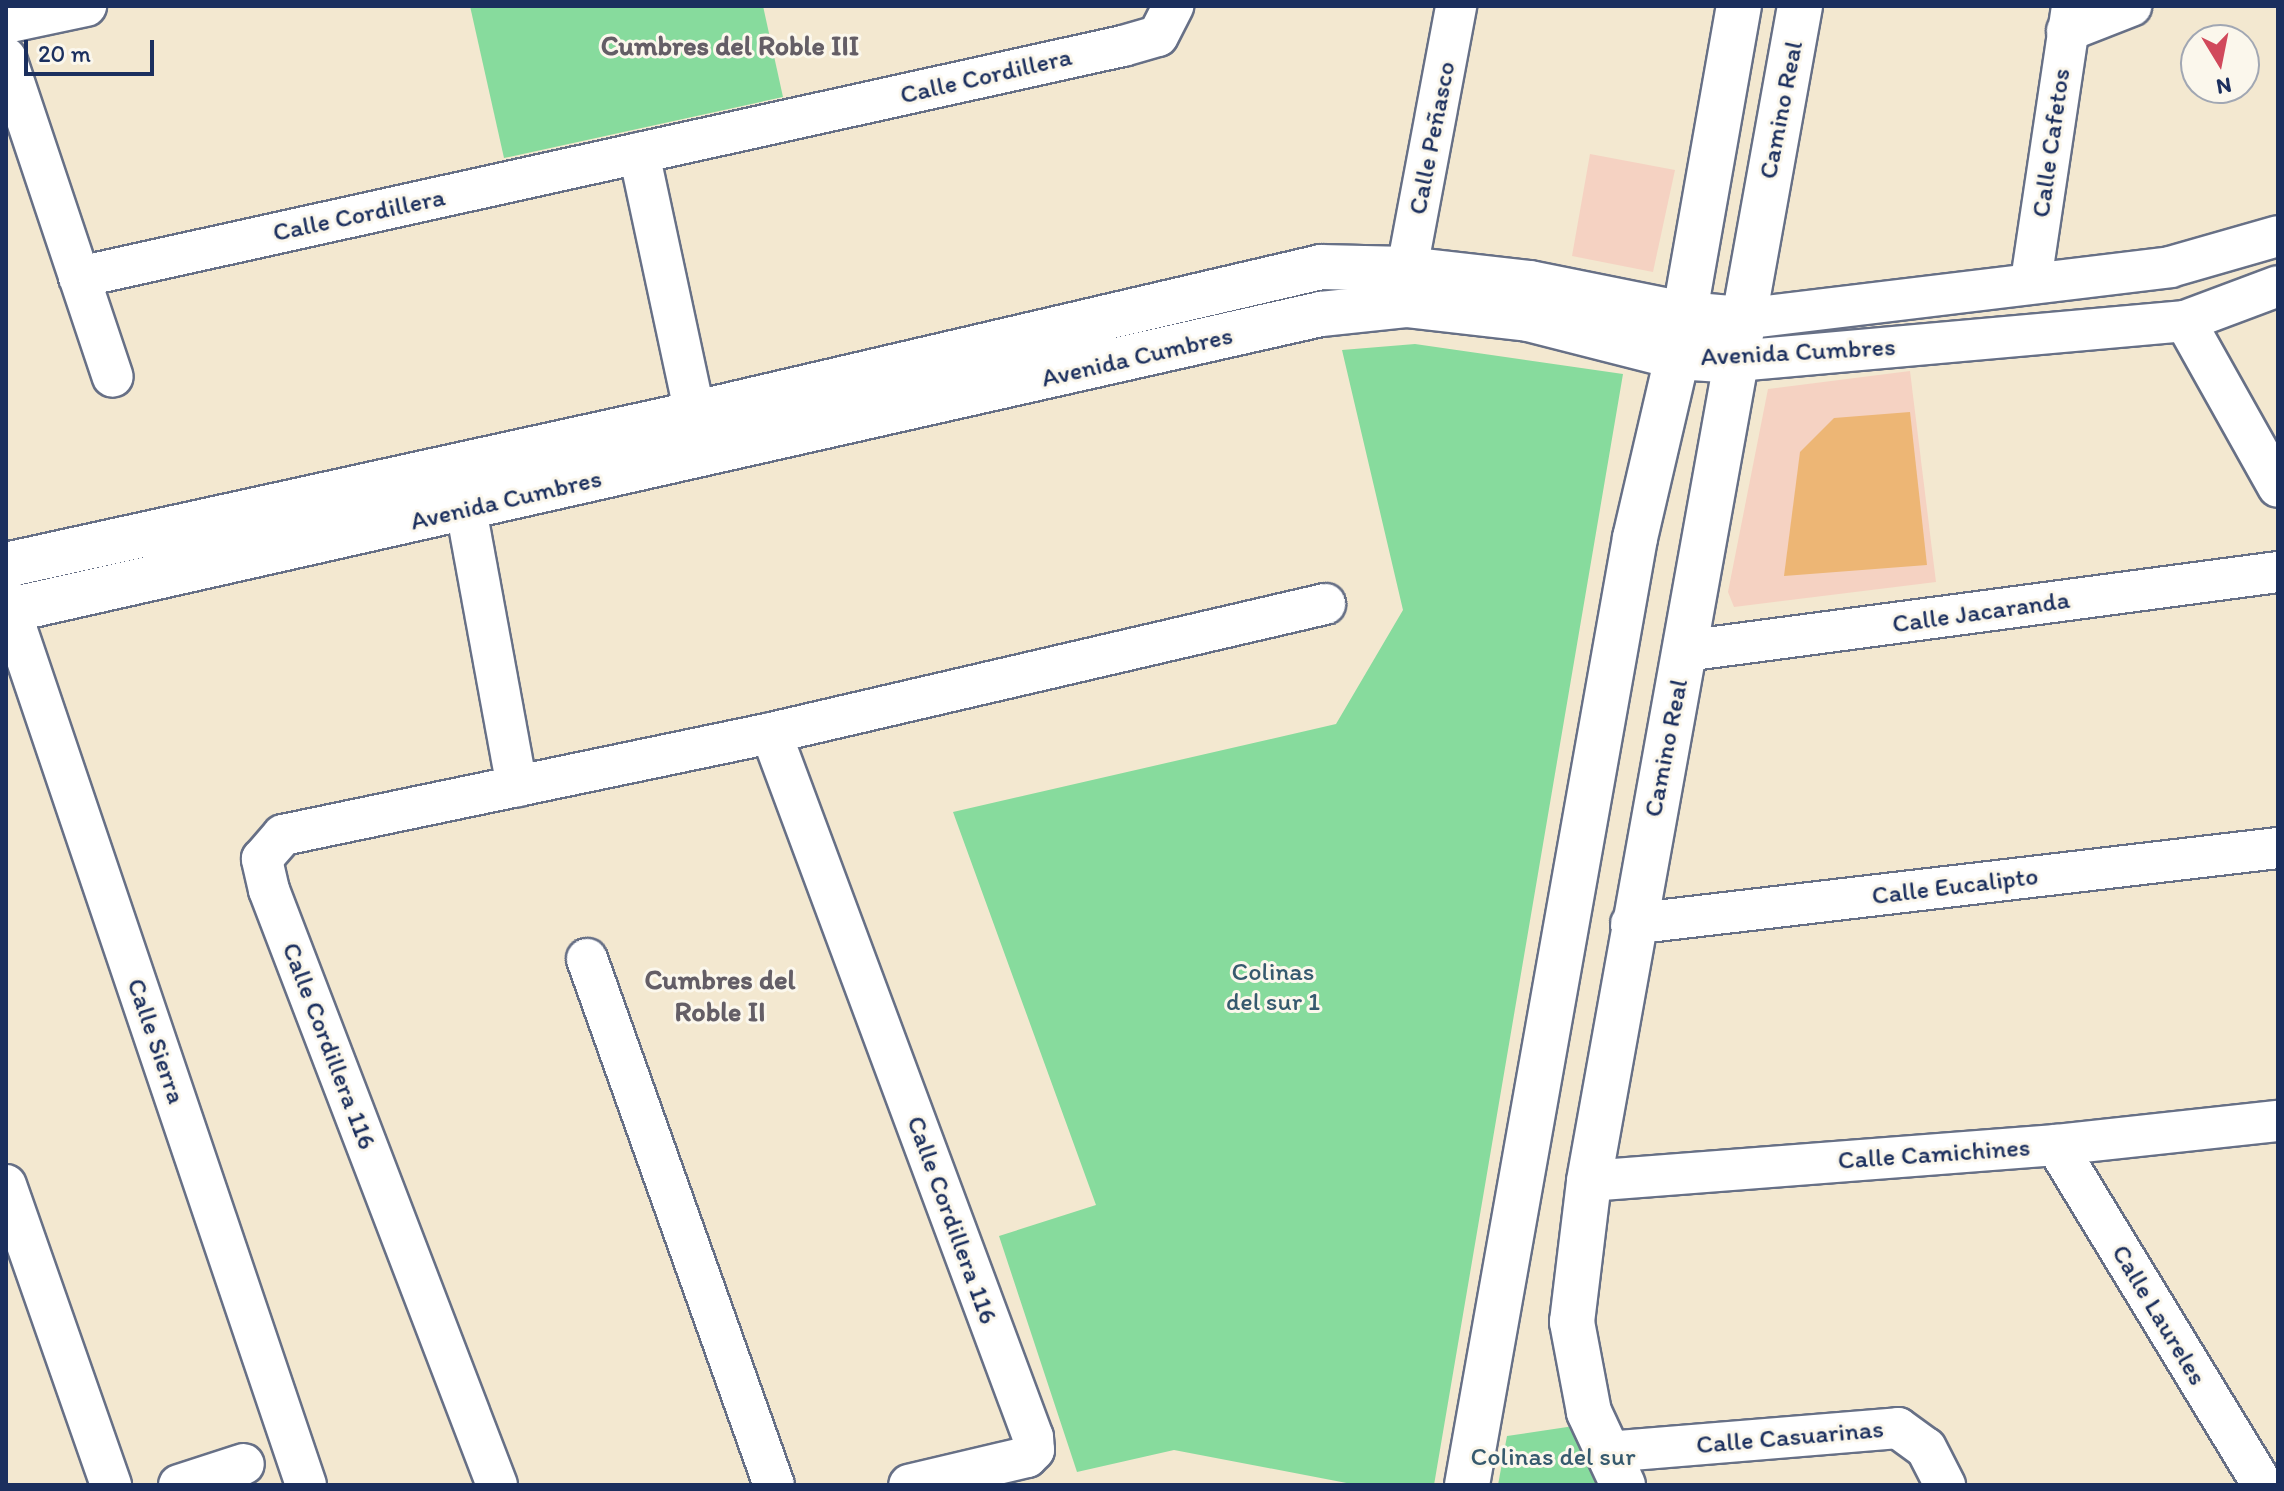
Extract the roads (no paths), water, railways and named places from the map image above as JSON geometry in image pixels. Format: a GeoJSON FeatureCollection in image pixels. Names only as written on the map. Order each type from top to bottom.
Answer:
{"type":"FeatureCollection","features":[{"type":"Feature","properties":{"kind":"street"},"geometry":{"type":"LineString","coordinates":[[6,23],[86,6]]}},
{"type":"Feature","properties":{"kind":"street","name":"Calle Cordillera"},"geometry":{"type":"LineString","coordinates":[[79,277],[1123,46],[1158,36],[1173,6]]}},
{"type":"Feature","properties":{"kind":"street","name":"Calle Peñasco"},"geometry":{"type":"LineString","coordinates":[[1407,269],[1456,6]]}},
{"type":"Feature","properties":{"kind":"street"},"geometry":{"type":"LineString","coordinates":[[1467,1485],[1635,538],[1677,357],[1739,6]]}},
{"type":"Feature","properties":{"kind":"street","name":"Camino Real"},"geometry":{"type":"LineString","coordinates":[[1615,1469],[1589,1412],[1572,1322],[1589,1181],[1631,924],[1685,651],[1800,6]]}},
{"type":"Feature","properties":{"kind":"street"},"geometry":{"type":"LineString","coordinates":[[2069,18],[2131,6]]}},
{"type":"Feature","properties":{"kind":"street","name":"Calle Cafetos"},"geometry":{"type":"LineString","coordinates":[[2031,281],[2069,18]]}},
{"type":"Feature","properties":{"kind":"street"},"geometry":{"type":"LineString","coordinates":[[6,58],[113,377]]}},
{"type":"Feature","properties":{"kind":"street"},"geometry":{"type":"LineString","coordinates":[[639,153],[692,414],[704,456]]}},
{"type":"Feature","properties":{"kind":"street","name":"Avenida Cumbres"},"geometry":{"type":"LineString","coordinates":[[7,606],[466,509],[1321,314],[1392,306],[1528,319],[1677,357],[1739,340],[2031,281],[2170,267],[2278,236]]}},
{"type":"Feature","properties":{"kind":"street","name":"Avenida Cumbres"},"geometry":{"type":"LineString","coordinates":[[6,565],[692,414],[1321,267],[1407,269],[1530,283],[1684,314],[1739,340],[2185,321],[2278,286]]}},
{"type":"Feature","properties":{"kind":"street"},"geometry":{"type":"LineString","coordinates":[[2185,321],[2278,487]]}},
{"type":"Feature","properties":{"kind":"street"},"geometry":{"type":"LineString","coordinates":[[466,509],[517,786]]}},
{"type":"Feature","properties":{"kind":"street","name":"Calle Jacaranda"},"geometry":{"type":"LineString","coordinates":[[1685,651],[2278,572]]}},
{"type":"Feature","properties":{"kind":"street","name":"Calle Cordillera 116"},"geometry":{"type":"LineString","coordinates":[[497,1485],[269,890],[262,859],[283,835],[771,733],[1325,604]]}},
{"type":"Feature","properties":{"kind":"street","name":"Calle Sierra"},"geometry":{"type":"LineString","coordinates":[[7,606],[306,1485]]}},
{"type":"Feature","properties":{"kind":"street","name":"Calle Cordillera 116"},"geometry":{"type":"LineString","coordinates":[[771,733],[1033,1437],[1034,1450],[1027,1457],[909,1485]]}},
{"type":"Feature","properties":{"kind":"street","name":"Calle Eucalipto"},"geometry":{"type":"LineString","coordinates":[[1631,924],[2278,848]]}},
{"type":"Feature","properties":{"kind":"street"},"geometry":{"type":"LineString","coordinates":[[587,959],[774,1485]]}},
{"type":"Feature","properties":{"kind":"street","name":"Calle Camichines"},"geometry":{"type":"LineString","coordinates":[[1589,1181],[2056,1145],[2278,1121]]}},
{"type":"Feature","properties":{"kind":"street","name":"Calle Laureles"},"geometry":{"type":"LineString","coordinates":[[2056,1145],[2263,1485]]}},
{"type":"Feature","properties":{"kind":"street"},"geometry":{"type":"LineString","coordinates":[[6,1185],[17,1250],[111,1485]]}},
{"type":"Feature","properties":{"kind":"street","name":"Calle Casuarinas"},"geometry":{"type":"LineString","coordinates":[[1615,1469],[1898,1428],[1926,1448],[1945,1485]]}},
{"type":"Feature","properties":{"kind":"street"},"geometry":{"type":"LineString","coordinates":[[179,1485],[244,1464]]}},
{"type":"Feature","properties":{"kind":"district","name":"Cumbres del Roble III"},"geometry":{"type":"Point","coordinates":[730,45]}},
{"type":"Feature","properties":{"kind":"district","name":"Cumbres del Roble II"},"geometry":{"type":"Point","coordinates":[720,995]}},
{"type":"Feature","properties":{"kind":"park label","name":"Colinas del sur 1"},"geometry":{"type":"Point","coordinates":[1273,987]}},
{"type":"Feature","properties":{"kind":"park label","name":"Colinas del sur"},"geometry":{"type":"Point","coordinates":[1553,1457]}}]}
